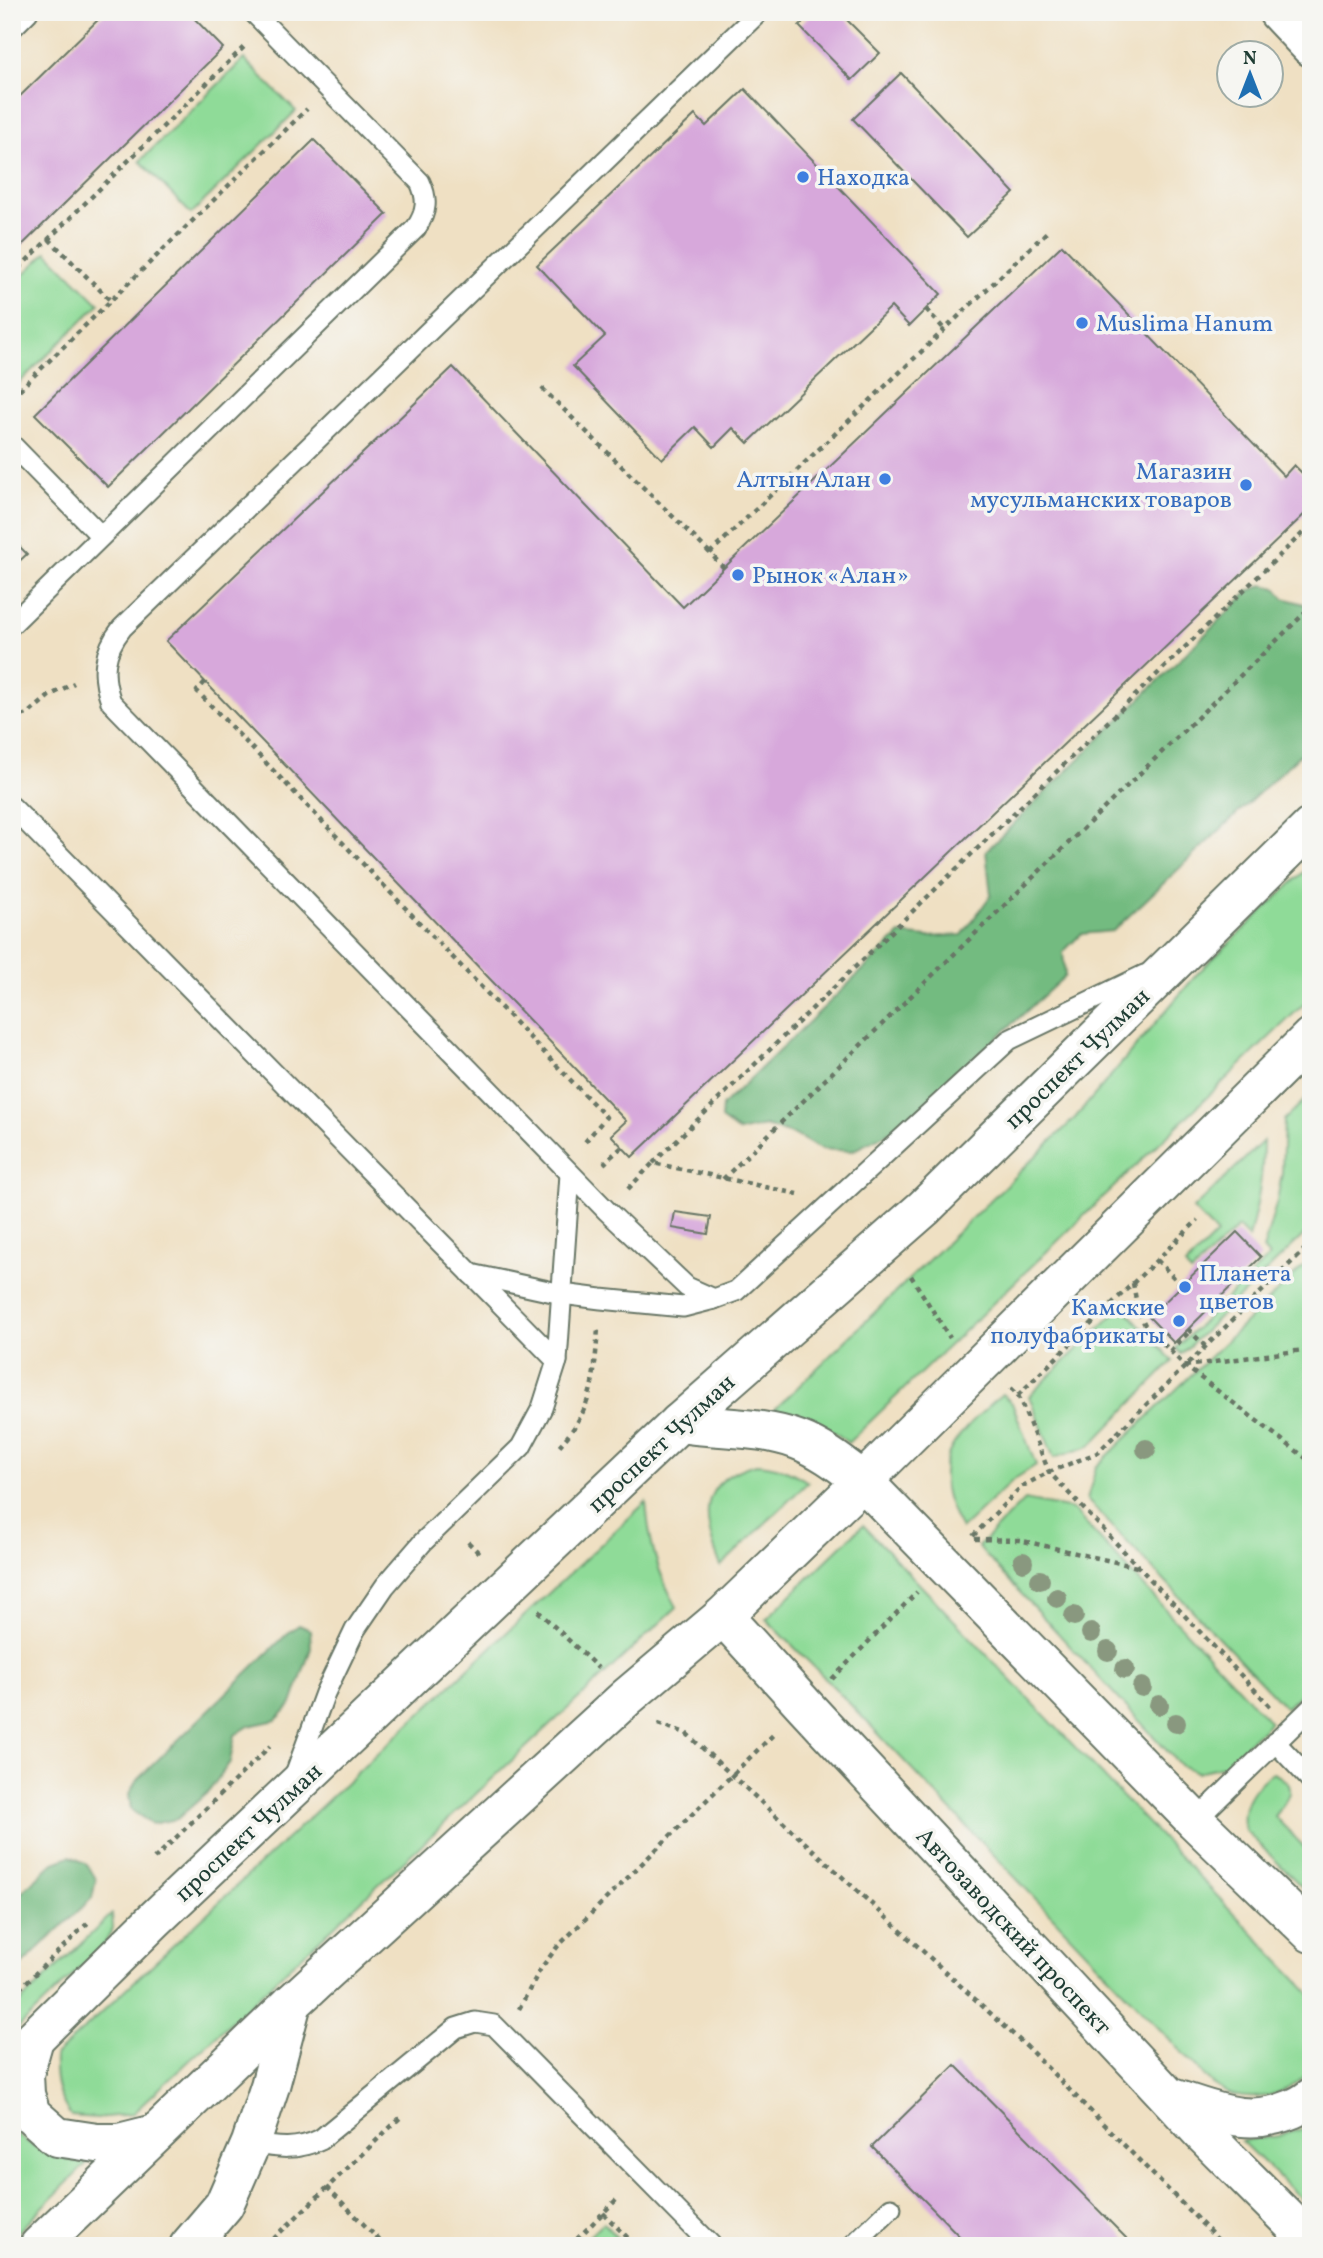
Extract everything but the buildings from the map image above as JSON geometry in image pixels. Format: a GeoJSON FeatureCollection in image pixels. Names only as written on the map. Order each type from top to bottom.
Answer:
{"type":"FeatureCollection","features":[{"type":"Feature","properties":{"kind":"main road"},"geometry":{"type":"LineString","coordinates":[[1278,12],[1311,47]]}},
{"type":"Feature","properties":{"kind":"main road","name":"проспект Чулман"},"geometry":{"type":"LineString","coordinates":[[23,2050],[154,1920],[680,1423],[905,1226],[1311,827]]}},
{"type":"Feature","properties":{"kind":"main road"},"geometry":{"type":"LineString","coordinates":[[39,2246],[292,2003],[627,1697],[723,1615],[863,1481],[1307,1043]]}},
{"type":"Feature","properties":{"kind":"main road"},"geometry":{"type":"LineString","coordinates":[[680,1423],[747,1429],[799,1440],[827,1455],[863,1481],[1195,1821],[1311,1933]]}},
{"type":"Feature","properties":{"kind":"main road","name":"Автозаводский проспект"},"geometry":{"type":"LineString","coordinates":[[723,1615],[804,1706],[1170,2098],[1311,2242]]}},
{"type":"Feature","properties":{"kind":"main road"},"geometry":{"type":"LineString","coordinates":[[189,2246],[225,2205],[251,2143],[270,2086],[292,2003]]}},
{"type":"Feature","properties":{"kind":"main road"},"geometry":{"type":"LineString","coordinates":[[23,2050],[25,2094],[31,2114],[57,2137],[97,2143],[119,2143],[155,2134]]}},
{"type":"Feature","properties":{"kind":"main road"},"geometry":{"type":"LineString","coordinates":[[1170,2098],[1241,2119],[1275,2116],[1306,2103],[1311,2098]]}},
{"type":"Feature","properties":{"kind":"lane"},"geometry":{"type":"LineString","coordinates":[[12,28],[28,12]]}},
{"type":"Feature","properties":{"kind":"lane"},"geometry":{"type":"LineString","coordinates":[[714,1299],[687,1287],[570,1174],[111,702],[105,685],[104,670],[106,653],[122,628],[759,12]]}},
{"type":"Feature","properties":{"kind":"lane"},"geometry":{"type":"LineString","coordinates":[[12,624],[416,228],[423,217],[425,192],[419,182],[259,19]]}},
{"type":"Feature","properties":{"kind":"lane"},"geometry":{"type":"LineString","coordinates":[[12,445],[101,536]]}},
{"type":"Feature","properties":{"kind":"lane"},"geometry":{"type":"LineString","coordinates":[[12,807],[557,1360]]}},
{"type":"Feature","properties":{"kind":"lane"},"geometry":{"type":"LineString","coordinates":[[471,1274],[562,1294],[683,1307],[736,1291],[1009,1040],[1177,960]]}},
{"type":"Feature","properties":{"kind":"lane"},"geometry":{"type":"LineString","coordinates":[[287,1795],[325,1693],[355,1630],[385,1586],[423,1542],[521,1447],[542,1408],[557,1360],[570,1174]]}},
{"type":"Feature","properties":{"kind":"lane"},"geometry":{"type":"LineString","coordinates":[[1195,1821],[1311,1708]]}},
{"type":"Feature","properties":{"kind":"lane"},"geometry":{"type":"LineString","coordinates":[[1275,1742],[1311,1780]]}},
{"type":"Feature","properties":{"kind":"lane"},"geometry":{"type":"LineString","coordinates":[[251,2143],[290,2149],[308,2146],[456,2028],[482,2022],[494,2025],[500,2030],[712,2246]]}},
{"type":"Feature","properties":{"kind":"lane"},"geometry":{"type":"LineString","coordinates":[[852,2246],[891,2208]]}},
{"type":"Feature","properties":{"kind":"path"},"geometry":{"type":"LineString","coordinates":[[12,275],[259,19]]}},
{"type":"Feature","properties":{"kind":"path"},"geometry":{"type":"LineString","coordinates":[[12,397],[327,88]]}},
{"type":"Feature","properties":{"kind":"path"},"geometry":{"type":"LineString","coordinates":[[710,553],[1049,230]]}},
{"type":"Feature","properties":{"kind":"path"},"geometry":{"type":"LineString","coordinates":[[49,239],[111,301]]}},
{"type":"Feature","properties":{"kind":"path"},"geometry":{"type":"LineString","coordinates":[[926,309],[945,330]]}},
{"type":"Feature","properties":{"kind":"path"},"geometry":{"type":"LineString","coordinates":[[542,387],[724,568]]}},
{"type":"Feature","properties":{"kind":"path"},"geometry":{"type":"LineString","coordinates":[[653,1163],[1311,525]]}},
{"type":"Feature","properties":{"kind":"path"},"geometry":{"type":"LineString","coordinates":[[723,1179],[1311,607]]}},
{"type":"Feature","properties":{"kind":"path"},"geometry":{"type":"LineString","coordinates":[[12,718],[28,714],[59,689],[104,670]]}},
{"type":"Feature","properties":{"kind":"path"},"geometry":{"type":"LineString","coordinates":[[205,682],[197,691],[606,1117],[584,1141],[591,1148]]}},
{"type":"Feature","properties":{"kind":"path"},"geometry":{"type":"LineString","coordinates":[[605,1162],[622,1147]]}},
{"type":"Feature","properties":{"kind":"path"},"geometry":{"type":"LineString","coordinates":[[598,1155],[614,1170]]}},
{"type":"Feature","properties":{"kind":"path"},"geometry":{"type":"LineString","coordinates":[[622,1179],[631,1187]]}},
{"type":"Feature","properties":{"kind":"path"},"geometry":{"type":"LineString","coordinates":[[1018,1395],[1198,1220]]}},
{"type":"Feature","properties":{"kind":"path"},"geometry":{"type":"LineString","coordinates":[[1138,1567],[1019,1540],[970,1539],[1021,1487],[1049,1472],[1097,1453],[1311,1243]]}},
{"type":"Feature","properties":{"kind":"path"},"geometry":{"type":"LineString","coordinates":[[1157,1260],[1181,1285]]}},
{"type":"Feature","properties":{"kind":"path"},"geometry":{"type":"LineString","coordinates":[[911,1276],[953,1341]]}},
{"type":"Feature","properties":{"kind":"path"},"geometry":{"type":"LineString","coordinates":[[1133,1283],[1138,1311],[1145,1325],[1170,1351],[1185,1366],[1311,1462]]}},
{"type":"Feature","properties":{"kind":"path"},"geometry":{"type":"LineString","coordinates":[[1170,1351],[1189,1330],[1205,1346]]}},
{"type":"Feature","properties":{"kind":"path"},"geometry":{"type":"LineString","coordinates":[[1185,1366],[1311,1349]]}},
{"type":"Feature","properties":{"kind":"path"},"geometry":{"type":"LineString","coordinates":[[1010,1387],[1018,1395],[1049,1472],[1278,1715],[1292,1726]]}},
{"type":"Feature","properties":{"kind":"path"},"geometry":{"type":"LineString","coordinates":[[829,1682],[923,1587]]}},
{"type":"Feature","properties":{"kind":"path"},"geometry":{"type":"LineString","coordinates":[[535,1608],[604,1673]]}},
{"type":"Feature","properties":{"kind":"path"},"geometry":{"type":"LineString","coordinates":[[654,1722],[686,1733],[1027,2047],[1224,2246]]}},
{"type":"Feature","properties":{"kind":"path"},"geometry":{"type":"LineString","coordinates":[[500,2030],[517,2013],[541,1968],[558,1946],[780,1728]]}},
{"type":"Feature","properties":{"kind":"path"},"geometry":{"type":"LineString","coordinates":[[146,1868],[275,1741]]}},
{"type":"Feature","properties":{"kind":"path"},"geometry":{"type":"LineString","coordinates":[[12,1996],[97,1914]]}},
{"type":"Feature","properties":{"kind":"path"},"geometry":{"type":"LineString","coordinates":[[266,2246],[404,2114]]}},
{"type":"Feature","properties":{"kind":"path"},"geometry":{"type":"LineString","coordinates":[[570,2246],[642,2175]]}},
{"type":"Feature","properties":{"kind":"path"},"geometry":{"type":"LineString","coordinates":[[327,2188],[385,2246]]}},
{"type":"Feature","properties":{"kind":"path"},"geometry":{"type":"LineString","coordinates":[[603,2213],[636,2246]]}},
{"type":"Feature","properties":{"kind":"green space"},"geometry":{"type":"Polygon","coordinates":[[[244,59],[296,111],[191,214],[140,161],[244,59]]]}},
{"type":"Feature","properties":{"kind":"green space"},"geometry":{"type":"Polygon","coordinates":[[[47,252],[99,304],[14,388],[12,286],[47,252]]]}},
{"type":"Feature","properties":{"kind":"green space"},"geometry":{"type":"Polygon","coordinates":[[[1263,585],[1276,588],[1284,598],[1307,605],[1311,601],[1311,744],[1113,931],[1081,934],[1063,952],[1065,976],[898,1128],[852,1151],[820,1149],[795,1135],[765,1126],[739,1132],[721,1119],[722,1106],[900,934],[928,937],[962,935],[991,895],[986,851],[1249,591],[1263,585]]]}},
{"type":"Feature","properties":{"kind":"green space"},"geometry":{"type":"Polygon","coordinates":[[[1311,865],[1311,997],[848,1443],[813,1421],[773,1411],[1075,1118],[1198,973],[1311,865]]]}},
{"type":"Feature","properties":{"kind":"green space"},"geometry":{"type":"Polygon","coordinates":[[[1311,1094],[1311,1228],[1181,1354],[1176,1348],[1269,1257],[1263,1250],[1282,1173],[1284,1120],[1311,1094]]]}},
{"type":"Feature","properties":{"kind":"green space"},"geometry":{"type":"Polygon","coordinates":[[[1263,1141],[1259,1190],[1249,1238],[1238,1227],[1191,1273],[1185,1266],[1217,1234],[1193,1209],[1263,1141]]]}},
{"type":"Feature","properties":{"kind":"green space"},"geometry":{"type":"Polygon","coordinates":[[[1311,1259],[1311,1684],[1286,1708],[1087,1500],[1096,1467],[1311,1259]]]}},
{"type":"Feature","properties":{"kind":"green space"},"geometry":{"type":"Polygon","coordinates":[[[1122,1306],[1173,1361],[1090,1446],[1054,1458],[1029,1396],[1122,1306]]]}},
{"type":"Feature","properties":{"kind":"green space"},"geometry":{"type":"Polygon","coordinates":[[[1002,1394],[1012,1403],[1036,1465],[1013,1480],[961,1529],[944,1486],[944,1468],[957,1438],[1002,1394]]]}},
{"type":"Feature","properties":{"kind":"green space"},"geometry":{"type":"Polygon","coordinates":[[[756,1464],[784,1469],[808,1482],[721,1566],[710,1532],[709,1503],[723,1480],[756,1464]]]}},
{"type":"Feature","properties":{"kind":"green space"},"geometry":{"type":"Polygon","coordinates":[[[1024,1500],[1072,1509],[1270,1722],[1224,1766],[1197,1772],[1181,1766],[978,1547],[1024,1500]]]}},
{"type":"Feature","properties":{"kind":"green space"},"geometry":{"type":"Polygon","coordinates":[[[646,1502],[655,1556],[677,1607],[132,2114],[97,2118],[71,2116],[57,2088],[55,2056],[646,1502]]]}},
{"type":"Feature","properties":{"kind":"green space"},"geometry":{"type":"Polygon","coordinates":[[[863,1525],[1307,1990],[1311,1996],[1311,2069],[1296,2084],[1266,2096],[1244,2097],[1225,2092],[1212,2084],[766,1619],[863,1525]]]}},
{"type":"Feature","properties":{"kind":"green space"},"geometry":{"type":"Polygon","coordinates":[[[299,1625],[310,1630],[311,1648],[292,1704],[276,1720],[249,1726],[235,1735],[230,1762],[209,1791],[177,1819],[152,1824],[131,1810],[129,1794],[137,1780],[299,1625]]]}},
{"type":"Feature","properties":{"kind":"green space"},"geometry":{"type":"Polygon","coordinates":[[[1273,1773],[1287,1783],[1289,1788],[1287,1799],[1274,1816],[1311,1854],[1311,1896],[1245,1830],[1244,1813],[1249,1797],[1259,1784],[1273,1773]]]}},
{"type":"Feature","properties":{"kind":"green space"},"geometry":{"type":"Polygon","coordinates":[[[70,1856],[87,1864],[96,1879],[92,1898],[12,1974],[12,1901],[54,1862],[70,1856]]]}},
{"type":"Feature","properties":{"kind":"green space"},"geometry":{"type":"Polygon","coordinates":[[[112,1914],[113,1928],[104,1945],[12,2034],[12,2010],[112,1914]]]}},
{"type":"Feature","properties":{"kind":"green space"},"geometry":{"type":"Polygon","coordinates":[[[1311,2126],[1311,2209],[1241,2141],[1279,2136],[1311,2126]]]}},
{"type":"Feature","properties":{"kind":"green space"},"geometry":{"type":"Polygon","coordinates":[[[12,2129],[28,2143],[46,2152],[87,2163],[12,2238],[12,2129]]]}},
{"type":"Feature","properties":{"kind":"green space"},"geometry":{"type":"Polygon","coordinates":[[[603,2223],[625,2246],[579,2246],[603,2223]]]}},
{"type":"Feature","properties":{"kind":"place","name":"Находка"},"geometry":{"type":"Point","coordinates":[803,177]}},
{"type":"Feature","properties":{"kind":"place","name":"Muslima Hanum"},"geometry":{"type":"Point","coordinates":[1082,323]}},
{"type":"Feature","properties":{"kind":"place","name":"Алтын Алан"},"geometry":{"type":"Point","coordinates":[885,479]}},
{"type":"Feature","properties":{"kind":"place","name":"Магазин мусульманских товаров"},"geometry":{"type":"Point","coordinates":[1246,485]}},
{"type":"Feature","properties":{"kind":"place","name":"Рынок «Алан»"},"geometry":{"type":"Point","coordinates":[738,575]}},
{"type":"Feature","properties":{"kind":"place","name":"Планета цветов"},"geometry":{"type":"Point","coordinates":[1185,1287]}},
{"type":"Feature","properties":{"kind":"place","name":"Камские полуфабрикаты"},"geometry":{"type":"Point","coordinates":[1179,1321]}}]}
